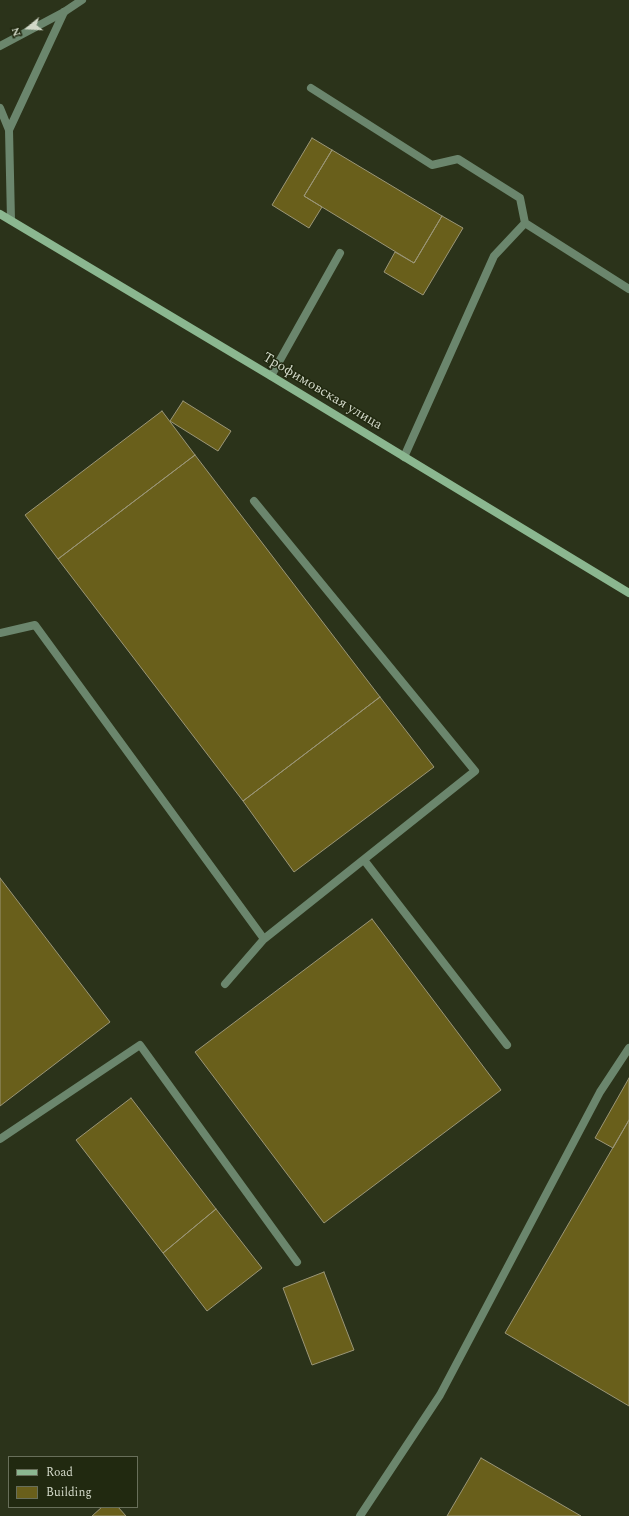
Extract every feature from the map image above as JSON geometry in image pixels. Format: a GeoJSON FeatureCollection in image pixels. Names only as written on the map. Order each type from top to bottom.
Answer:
{"type":"FeatureCollection","features":[{"type":"Feature","properties":{"kind":"street"},"geometry":{"type":"LineString","coordinates":[[0,46],[64,12],[82,0]]}},
{"type":"Feature","properties":{"kind":"street"},"geometry":{"type":"LineString","coordinates":[[9,130],[64,12]]}},
{"type":"Feature","properties":{"kind":"street"},"geometry":{"type":"LineString","coordinates":[[311,88],[432,165],[458,159],[520,198],[525,223],[629,289]]}},
{"type":"Feature","properties":{"kind":"street"},"geometry":{"type":"LineString","coordinates":[[0,108],[9,130],[11,220]]}},
{"type":"Feature","properties":{"kind":"street","name":"Трофимовская улица"},"geometry":{"type":"LineString","coordinates":[[0,214],[629,593]]}},
{"type":"Feature","properties":{"kind":"street"},"geometry":{"type":"LineString","coordinates":[[404,457],[494,256],[525,223]]}},
{"type":"Feature","properties":{"kind":"street"},"geometry":{"type":"LineString","coordinates":[[271,376],[340,254]]}},
{"type":"Feature","properties":{"kind":"street"},"geometry":{"type":"LineString","coordinates":[[225,984],[264,939],[475,770],[254,502]]}},
{"type":"Feature","properties":{"kind":"street"},"geometry":{"type":"LineString","coordinates":[[0,633],[35,625],[264,939]]}},
{"type":"Feature","properties":{"kind":"street"},"geometry":{"type":"LineString","coordinates":[[364,860],[507,1045]]}},
{"type":"Feature","properties":{"kind":"street"},"geometry":{"type":"LineString","coordinates":[[0,1139],[140,1045],[297,1262]]}},
{"type":"Feature","properties":{"kind":"street"},"geometry":{"type":"LineString","coordinates":[[363,1515],[440,1394],[600,1092],[629,1048]]}},
{"type":"Feature","properties":{"kind":"building"},"geometry":{"type":"Polygon","coordinates":[[[312,138],[332,150],[304,196],[322,207],[309,228],[272,205],[312,138]]]}},
{"type":"Feature","properties":{"kind":"building"},"geometry":{"type":"Polygon","coordinates":[[[332,150],[442,216],[414,263],[304,196],[332,150]]]}},
{"type":"Feature","properties":{"kind":"building"},"geometry":{"type":"Polygon","coordinates":[[[442,216],[463,228],[423,295],[384,272],[395,252],[414,263],[442,216]]]}},
{"type":"Feature","properties":{"kind":"building"},"geometry":{"type":"Polygon","coordinates":[[[183,401],[231,431],[218,451],[170,421],[183,401]]]}},
{"type":"Feature","properties":{"kind":"building"},"geometry":{"type":"Polygon","coordinates":[[[162,411],[195,455],[58,559],[25,515],[162,411]]]}},
{"type":"Feature","properties":{"kind":"building"},"geometry":{"type":"Polygon","coordinates":[[[195,455],[380,697],[243,801],[58,559],[195,455]]]}},
{"type":"Feature","properties":{"kind":"building"},"geometry":{"type":"Polygon","coordinates":[[[380,697],[434,767],[294,872],[243,801],[380,697]]]}},
{"type":"Feature","properties":{"kind":"building"},"geometry":{"type":"Polygon","coordinates":[[[0,878],[110,1022],[0,1106],[0,878]]]}},
{"type":"Feature","properties":{"kind":"building"},"geometry":{"type":"Polygon","coordinates":[[[372,919],[501,1090],[324,1223],[195,1052],[372,919]]]}},
{"type":"Feature","properties":{"kind":"building"},"geometry":{"type":"Polygon","coordinates":[[[629,1078],[629,1120],[613,1148],[595,1138],[629,1078]]]}},
{"type":"Feature","properties":{"kind":"building"},"geometry":{"type":"Polygon","coordinates":[[[131,1098],[216,1209],[163,1253],[76,1140],[131,1098]]]}},
{"type":"Feature","properties":{"kind":"building"},"geometry":{"type":"Polygon","coordinates":[[[629,1120],[629,1406],[505,1333],[629,1120]]]}},
{"type":"Feature","properties":{"kind":"building"},"geometry":{"type":"Polygon","coordinates":[[[216,1209],[262,1268],[207,1311],[163,1253],[216,1209]]]}},
{"type":"Feature","properties":{"kind":"building"},"geometry":{"type":"Polygon","coordinates":[[[324,1272],[354,1350],[312,1365],[283,1288],[324,1272]]]}},
{"type":"Feature","properties":{"kind":"building"},"geometry":{"type":"Polygon","coordinates":[[[481,1458],[581,1516],[447,1516],[481,1458]]]}},
{"type":"Feature","properties":{"kind":"building"},"geometry":{"type":"Polygon","coordinates":[[[101,1508],[119,1508],[126,1516],[92,1516],[101,1508]]]}}]}
